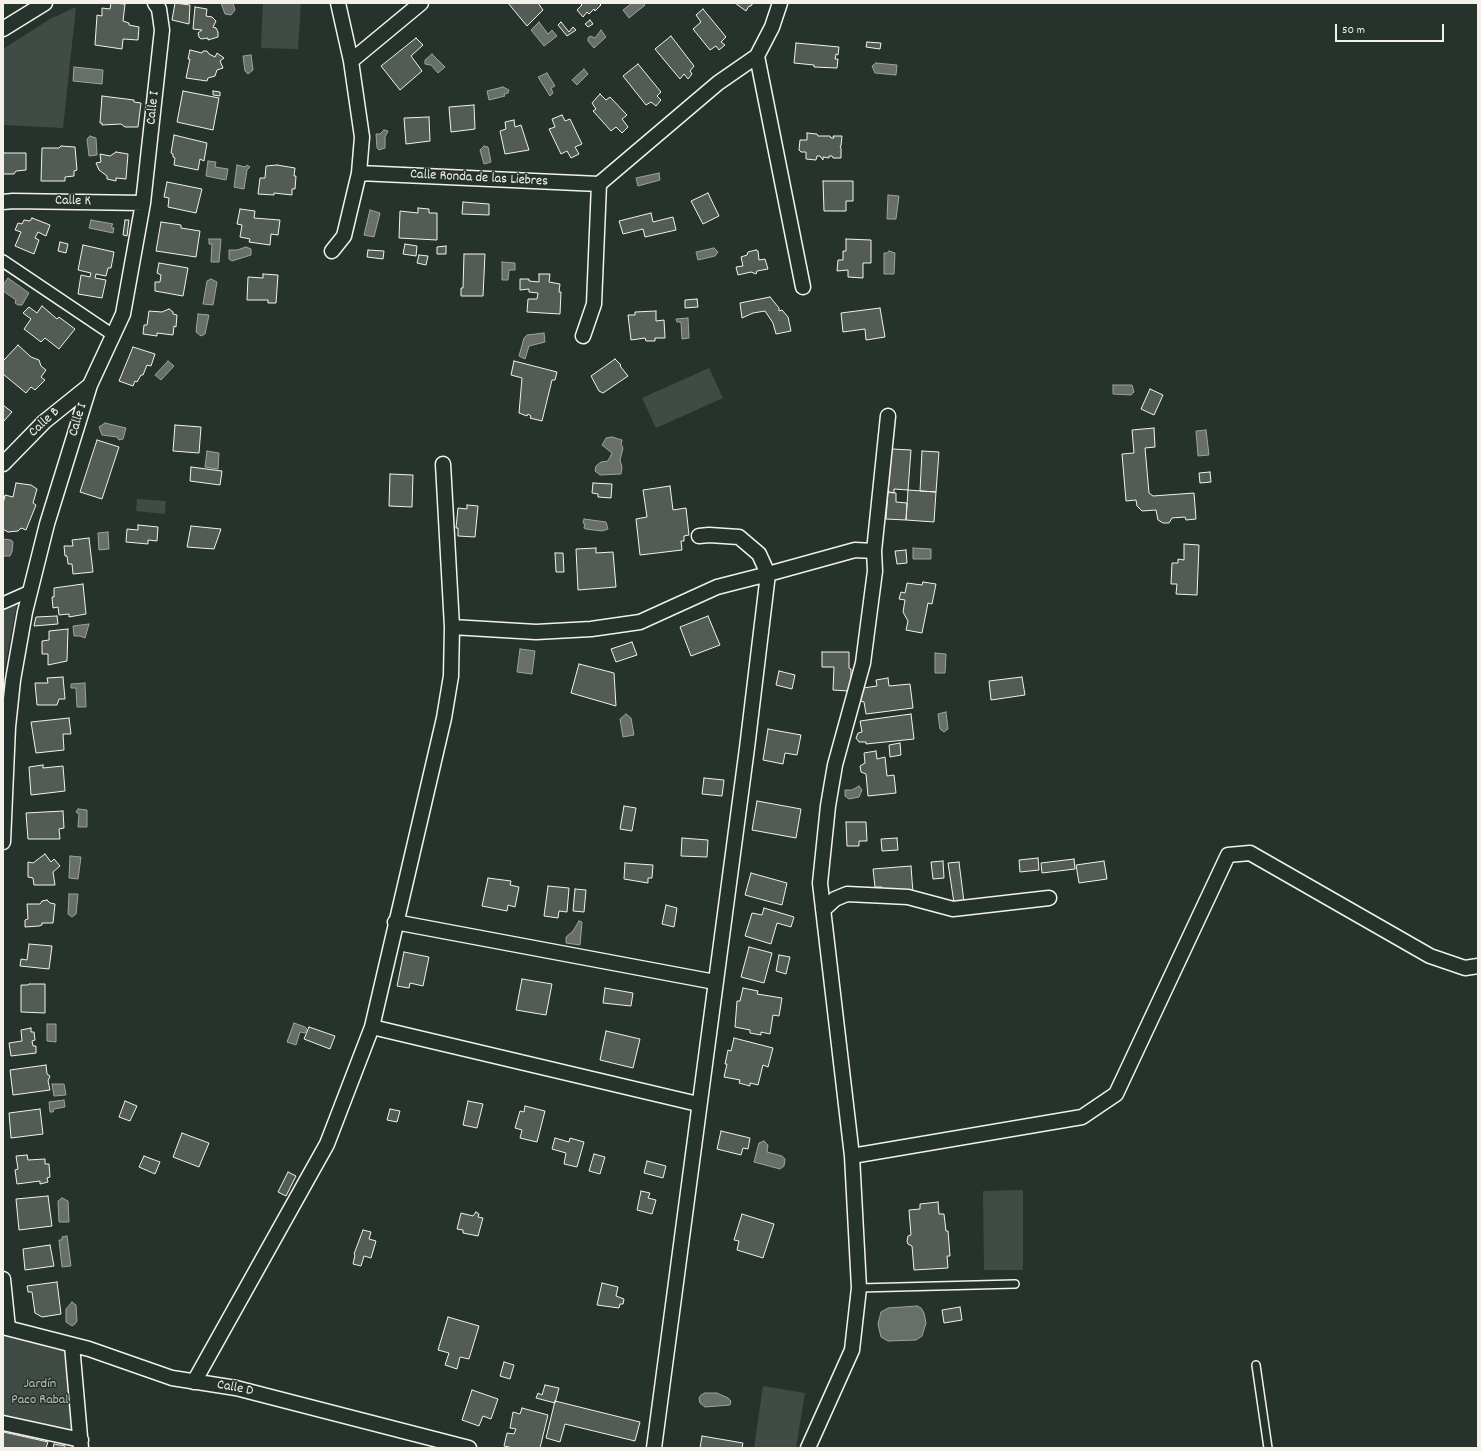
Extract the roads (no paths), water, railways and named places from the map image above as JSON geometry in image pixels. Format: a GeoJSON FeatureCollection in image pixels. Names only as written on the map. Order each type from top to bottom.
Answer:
{"type":"FeatureCollection","features":[{"type":"Feature","properties":{"kind":"street"},"geometry":{"type":"LineString","coordinates":[[3,29],[45,3]]}},
{"type":"Feature","properties":{"kind":"street","name":"Calle I"},"geometry":{"type":"LineString","coordinates":[[3,842],[5,745],[13,680],[30,591],[48,524],[90,385],[123,314],[143,203],[162,30],[159,9],[155,3]]}},
{"type":"Feature","properties":{"kind":"street"},"geometry":{"type":"LineString","coordinates":[[332,251],[344,236],[359,173],[362,137],[351,61],[338,3]]}},
{"type":"Feature","properties":{"kind":"street"},"geometry":{"type":"LineString","coordinates":[[351,61],[422,3]]}},
{"type":"Feature","properties":{"kind":"street"},"geometry":{"type":"LineString","coordinates":[[583,336],[594,304],[599,184],[718,83],[757,56],[772,27],[780,3]]}},
{"type":"Feature","properties":{"kind":"street"},"geometry":{"type":"LineString","coordinates":[[757,56],[803,287]]}},
{"type":"Feature","properties":{"kind":"street","name":"Calle Ronda de las Liebres"},"geometry":{"type":"LineString","coordinates":[[359,173],[599,184]]}},
{"type":"Feature","properties":{"kind":"street","name":"Calle K"},"geometry":{"type":"LineString","coordinates":[[3,202],[143,203]]}},
{"type":"Feature","properties":{"kind":"street"},"geometry":{"type":"LineString","coordinates":[[3,261],[113,335]]}},
{"type":"Feature","properties":{"kind":"street","name":"Calle B"},"geometry":{"type":"LineString","coordinates":[[3,464],[44,422],[90,385]]}},
{"type":"Feature","properties":{"kind":"street"},"geometry":{"type":"LineString","coordinates":[[808,1448],[852,1350],[858,1288],[852,1156],[820,883],[828,806],[835,765],[863,663],[875,571],[874,551],[888,416]]}},
{"type":"Feature","properties":{"kind":"street"},"geometry":{"type":"LineString","coordinates":[[194,1382],[327,1144],[372,1027],[395,922],[444,718],[451,676],[452,627],[442,464]]}},
{"type":"Feature","properties":{"kind":"street"},"geometry":{"type":"LineString","coordinates":[[654,1448],[698,1104],[747,748],[768,574],[759,554],[738,537],[709,535],[699,536]]}},
{"type":"Feature","properties":{"kind":"street"},"geometry":{"type":"LineString","coordinates":[[452,627],[536,632],[591,629],[640,622],[717,587],[855,550],[874,551]]}},
{"type":"Feature","properties":{"kind":"street"},"geometry":{"type":"LineString","coordinates":[[3,603],[30,591]]}},
{"type":"Feature","properties":{"kind":"street"},"geometry":{"type":"LineString","coordinates":[[852,1156],[1082,1118],[1116,1094],[1228,855],[1250,853],[1430,956],[1465,968],[1478,966]]}},
{"type":"Feature","properties":{"kind":"street"},"geometry":{"type":"LineString","coordinates":[[823,910],[835,899],[847,894],[908,897],[953,908],[1049,898]]}},
{"type":"Feature","properties":{"kind":"street"},"geometry":{"type":"LineString","coordinates":[[395,922],[715,982]]}},
{"type":"Feature","properties":{"kind":"street"},"geometry":{"type":"LineString","coordinates":[[372,1027],[698,1104]]}},
{"type":"Feature","properties":{"kind":"street"},"geometry":{"type":"LineString","coordinates":[[3,1279],[6,1328]]}},
{"type":"Feature","properties":{"kind":"street","name":"Calle D"},"geometry":{"type":"LineString","coordinates":[[6,1328],[72,1345],[172,1378],[236,1388],[469,1448]]}},
{"type":"Feature","properties":{"kind":"street"},"geometry":{"type":"LineString","coordinates":[[3,1423],[81,1444],[72,1345]]}},
{"type":"Feature","properties":{"kind":"lane"},"geometry":{"type":"LineString","coordinates":[[858,1288],[1015,1284]]}},
{"type":"Feature","properties":{"kind":"lane"},"geometry":{"type":"LineString","coordinates":[[1256,1365],[1268,1448]]}},
{"type":"Feature","properties":{"kind":"park label","name":"Jardín Paco Rabal"},"geometry":{"type":"Point","coordinates":[40,1394]}}]}
